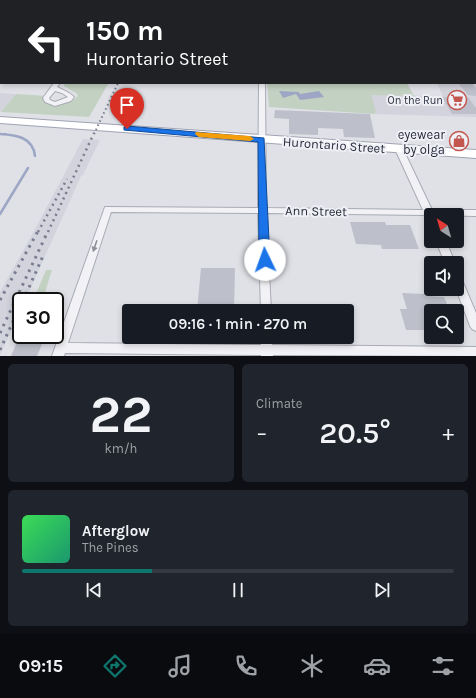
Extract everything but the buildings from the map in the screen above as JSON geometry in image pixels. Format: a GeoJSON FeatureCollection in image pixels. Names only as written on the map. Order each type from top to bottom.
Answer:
{"type":"FeatureCollection","features":[{"type":"Feature","properties":{"kind":"main road","name":"Hurontario Street"},"geometry":{"type":"LineString","coordinates":[[0,120],[262,140],[476,154]]}},
{"type":"Feature","properties":{"kind":"street"},"geometry":{"type":"LineString","coordinates":[[262,84],[266,304]]}},
{"type":"Feature","properties":{"kind":"street"},"geometry":{"type":"LineString","coordinates":[[399,149],[427,208]]}},
{"type":"Feature","properties":{"kind":"street","name":"Ann Street"},"geometry":{"type":"LineString","coordinates":[[59,352],[108,209],[424,215]]}},
{"type":"Feature","properties":{"kind":"street","name":"Ann Street"},"geometry":{"type":"LineString","coordinates":[[464,214],[476,213]]}},
{"type":"Feature","properties":{"kind":"street"},"geometry":{"type":"LineString","coordinates":[[464,296],[476,326]]}},
{"type":"Feature","properties":{"kind":"street"},"geometry":{"type":"LineString","coordinates":[[59,352],[476,352]]}},
{"type":"Feature","properties":{"kind":"shaded area"},"geometry":{"type":"Polygon","coordinates":[[[437,84],[475,84],[476,117],[375,114],[376,111],[370,95],[443,96],[437,84]]]}},
{"type":"Feature","properties":{"kind":"shaded area"},"geometry":{"type":"Polygon","coordinates":[[[0,93],[16,94],[1,112],[0,112],[0,93]]]}},
{"type":"Feature","properties":{"kind":"shaded area"},"geometry":{"type":"Polygon","coordinates":[[[83,139],[100,140],[83,175],[81,176],[29,292],[12,292],[12,329],[0,355],[0,292],[83,139]]]}},
{"type":"Feature","properties":{"kind":"green space"},"geometry":{"type":"Polygon","coordinates":[[[64,84],[108,84],[89,117],[1,112],[16,94],[47,96],[49,104],[61,104],[75,99],[78,96],[76,93],[64,86],[64,84]]]}},
{"type":"Feature","properties":{"kind":"green space"},"geometry":{"type":"Polygon","coordinates":[[[267,84],[408,84],[414,96],[371,95],[376,111],[375,114],[269,107],[267,84]]]}},
{"type":"Feature","properties":{"kind":"green space"},"geometry":{"type":"Polygon","coordinates":[[[46,270],[52,270],[45,292],[37,292],[46,270]]]}},
{"type":"Feature","properties":{"kind":"water"},"geometry":{"type":"Polygon","coordinates":[[[279,91],[299,92],[300,94],[319,91],[324,97],[300,100],[296,94],[283,98],[279,91]]]}},
{"type":"Feature","properties":{"kind":"waterway"},"geometry":{"type":"LineString","coordinates":[[6,134],[0,134],[18,136],[27,141],[34,150],[35,156]]}},
{"type":"Feature","properties":{"kind":"waterway"},"geometry":{"type":"LineString","coordinates":[[0,214],[28,168]]}},
{"type":"Feature","properties":{"kind":"railway"},"geometry":{"type":"LineString","coordinates":[[94,134],[118,84]]}},
{"type":"Feature","properties":{"kind":"railway"},"geometry":{"type":"LineString","coordinates":[[48,232],[94,133]]}},
{"type":"Feature","properties":{"kind":"railway"},"geometry":{"type":"LineString","coordinates":[[38,232],[67,179]]}},
{"type":"Feature","properties":{"kind":"railway"},"geometry":{"type":"LineString","coordinates":[[0,300],[38,231]]}},
{"type":"Feature","properties":{"kind":"railway"},"geometry":{"type":"LineString","coordinates":[[0,333],[48,231]]}},
{"type":"Feature","properties":{"kind":"railway"},"geometry":{"type":"LineString","coordinates":[[27,292],[43,256]]}},
{"type":"Feature","properties":{"kind":"railway"},"geometry":{"type":"LineString","coordinates":[[0,350],[12,324]]}},
{"type":"Feature","properties":{"kind":"slow traffic"},"geometry":{"type":"LineString","coordinates":[[199,134],[250,139]]}},
{"type":"Feature","properties":{"kind":"place","name":"On the Run"},"geometry":{"type":"Point","coordinates":[457,100]}},
{"type":"Feature","properties":{"kind":"place","name":"eyewear by olga"},"geometry":{"type":"Point","coordinates":[459,141]}},
{"type":"Feature","properties":{"kind":"route"},"geometry":{"type":"LineString","coordinates":[[127,129],[262,140],[262,216],[265,260]]}}]}
